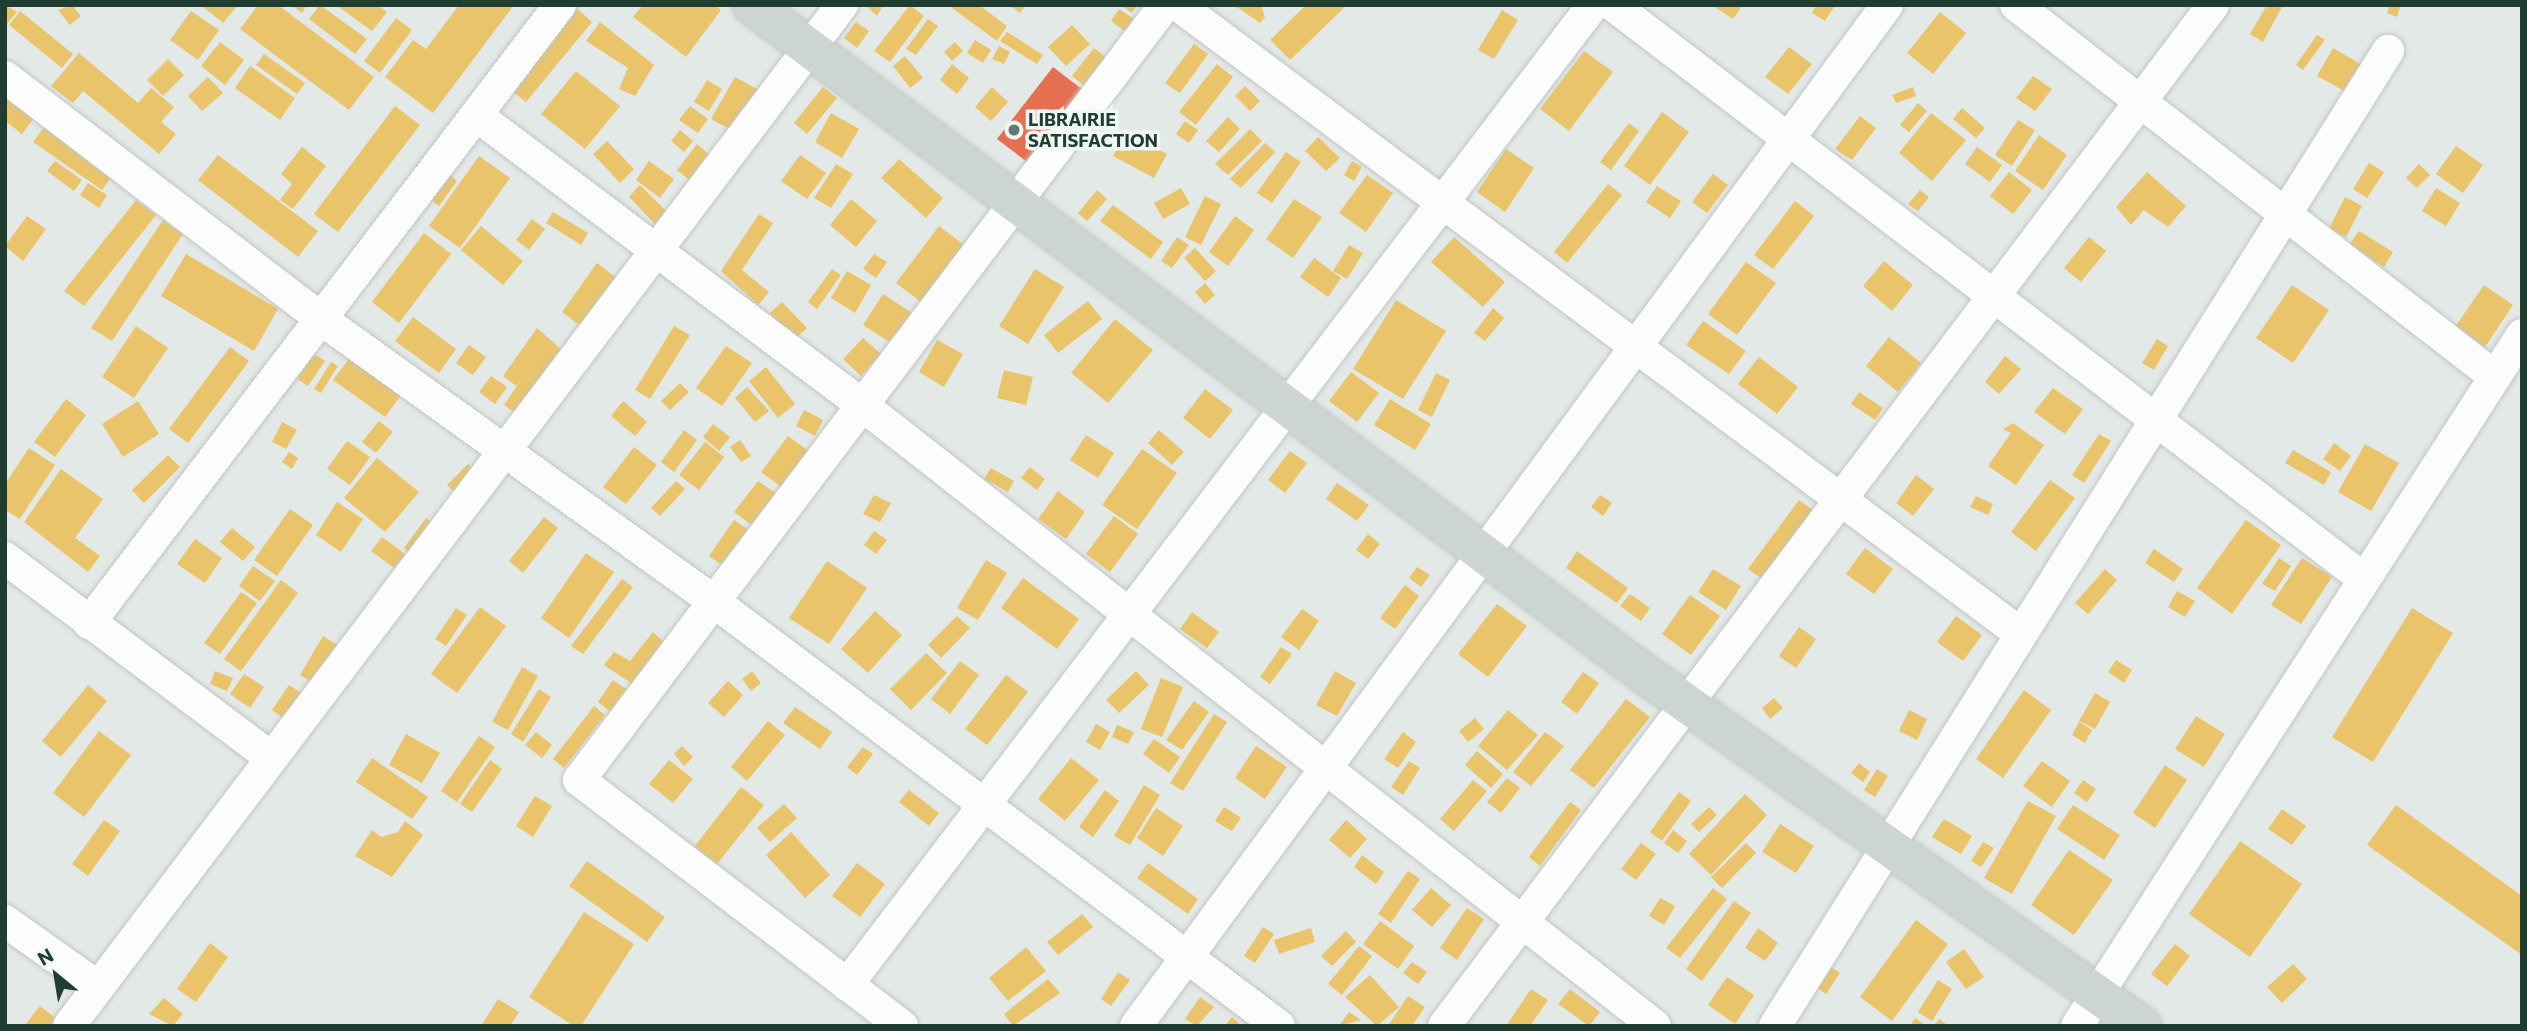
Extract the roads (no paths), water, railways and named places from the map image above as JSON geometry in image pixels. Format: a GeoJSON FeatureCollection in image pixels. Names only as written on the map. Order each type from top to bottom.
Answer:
{"type":"FeatureCollection","features":[{"type":"Feature","properties":{"kind":"main road"},"geometry":{"type":"LineString","coordinates":[[752,5],[1018,199],[1286,407],[1483,554],[1687,703],[2142,1026]]}},
{"type":"Feature","properties":{"kind":"street"},"geometry":{"type":"LineString","coordinates":[[89,623],[560,5]]}},
{"type":"Feature","properties":{"kind":"street"},"geometry":{"type":"LineString","coordinates":[[69,1026],[842,5]]}},
{"type":"Feature","properties":{"kind":"street"},"geometry":{"type":"LineString","coordinates":[[902,1026],[579,780],[1165,5]]}},
{"type":"Feature","properties":{"kind":"street"},"geometry":{"type":"LineString","coordinates":[[1178,5],[1439,205],[2021,634]]}},
{"type":"Feature","properties":{"kind":"street"},"geometry":{"type":"LineString","coordinates":[[847,985],[1592,5]]}},
{"type":"Feature","properties":{"kind":"street"},"geometry":{"type":"LineString","coordinates":[[1613,5],[2364,579]]}},
{"type":"Feature","properties":{"kind":"street"},"geometry":{"type":"LineString","coordinates":[[1136,1026],[1887,5]]}},
{"type":"Feature","properties":{"kind":"street"},"geometry":{"type":"LineString","coordinates":[[2016,5],[2495,377]]}},
{"type":"Feature","properties":{"kind":"street"},"geometry":{"type":"LineString","coordinates":[[1444,1026],[2213,5]]}},
{"type":"Feature","properties":{"kind":"street"},"geometry":{"type":"LineString","coordinates":[[1775,1026],[2388,51]]}},
{"type":"Feature","properties":{"kind":"street"},"geometry":{"type":"LineString","coordinates":[[5,77],[321,319],[713,601],[981,806],[1279,1026]]}},
{"type":"Feature","properties":{"kind":"street"},"geometry":{"type":"LineString","coordinates":[[476,115],[862,404],[1127,616],[1655,1026]]}},
{"type":"Feature","properties":{"kind":"street"},"geometry":{"type":"LineString","coordinates":[[2077,1026],[2522,335]]}},
{"type":"Feature","properties":{"kind":"street"},"geometry":{"type":"LineString","coordinates":[[5,558],[271,758]]}},
{"type":"Feature","properties":{"kind":"street"},"geometry":{"type":"LineString","coordinates":[[5,921],[98,987]]}},
{"type":"Feature","properties":{"kind":"place","name":"LIBRAIRIE SATISFACTION"},"geometry":{"type":"Point","coordinates":[1014,130]}}]}
